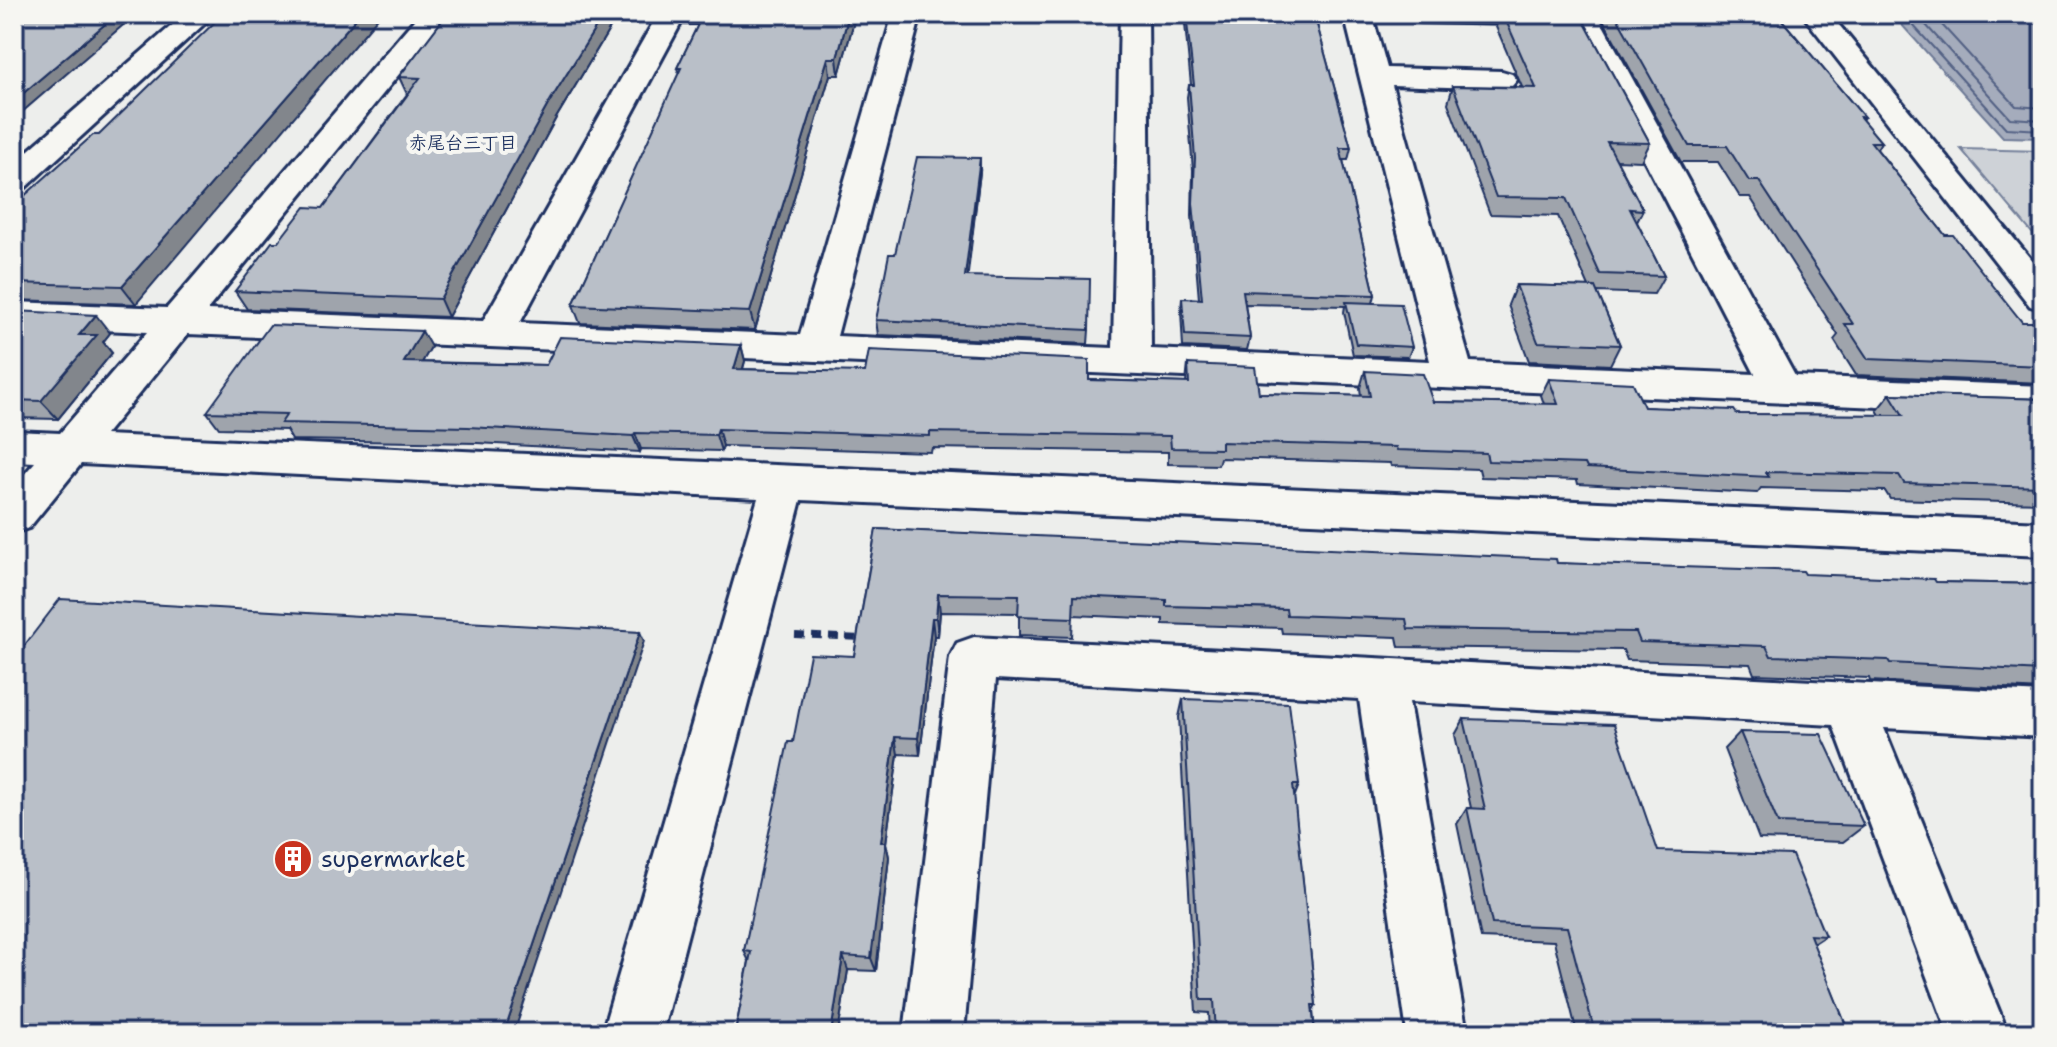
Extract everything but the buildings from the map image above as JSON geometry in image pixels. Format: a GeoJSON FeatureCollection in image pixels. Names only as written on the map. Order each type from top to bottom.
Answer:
{"type":"FeatureCollection","features":[{"type":"Feature","properties":{"kind":"street"},"geometry":{"type":"LineString","coordinates":[[14,180],[201,14]]}},
{"type":"Feature","properties":{"kind":"street"},"geometry":{"type":"LineString","coordinates":[[14,516],[434,14]]}},
{"type":"Feature","properties":{"kind":"street"},"geometry":{"type":"LineString","coordinates":[[495,334],[672,14]]}},
{"type":"Feature","properties":{"kind":"street"},"geometry":{"type":"LineString","coordinates":[[815,348],[907,14]]}},
{"type":"Feature","properties":{"kind":"street"},"geometry":{"type":"LineString","coordinates":[[1132,361],[1134,14]]}},
{"type":"Feature","properties":{"kind":"street"},"geometry":{"type":"LineString","coordinates":[[1816,14],[2043,298]]}},
{"type":"Feature","properties":{"kind":"street"},"geometry":{"type":"LineString","coordinates":[[1389,27],[1569,16],[1782,388]]}},
{"type":"Feature","properties":{"kind":"street"},"geometry":{"type":"LineString","coordinates":[[1389,27],[1375,76],[1453,373]]}},
{"type":"Feature","properties":{"kind":"street"},"geometry":{"type":"LineString","coordinates":[[1389,27],[1485,39]]}},
{"type":"Feature","properties":{"kind":"street"},"geometry":{"type":"LineString","coordinates":[[1375,76],[1502,80]]}},
{"type":"Feature","properties":{"kind":"street"},"geometry":{"type":"LineString","coordinates":[[14,314],[2043,400]]}},
{"type":"Feature","properties":{"kind":"street"},"geometry":{"type":"LineString","coordinates":[[14,446],[2043,539]]}},
{"type":"Feature","properties":{"kind":"street"},"geometry":{"type":"LineString","coordinates":[[632,1033],[784,483]]}},
{"type":"Feature","properties":{"kind":"street"},"geometry":{"type":"LineString","coordinates":[[934,1033],[974,657],[2043,715]]}},
{"type":"Feature","properties":{"kind":"street"},"geometry":{"type":"LineString","coordinates":[[1380,677],[1437,1033]]}},
{"type":"Feature","properties":{"kind":"street"},"geometry":{"type":"LineString","coordinates":[[1850,705],[1978,1033]]}},
{"type":"Feature","properties":{"kind":"path"},"geometry":{"type":"LineString","coordinates":[[780,634],[874,639]]}},
{"type":"Feature","properties":{"kind":"shaded area"},"geometry":{"type":"Polygon","coordinates":[[[1961,149],[2043,151],[2043,246],[1961,149]]]}},
{"type":"Feature","properties":{"kind":"water"},"geometry":{"type":"Polygon","coordinates":[[[1892,14],[2043,14],[2043,138],[2003,137],[1892,14]]]}},
{"type":"Feature","properties":{"kind":"place","name":"supermarket"},"geometry":{"type":"Point","coordinates":[293,859]}},
{"type":"Feature","properties":{"kind":"district","name":"赤尾台三丁目"},"geometry":{"type":"Point","coordinates":[463,143]}}]}
